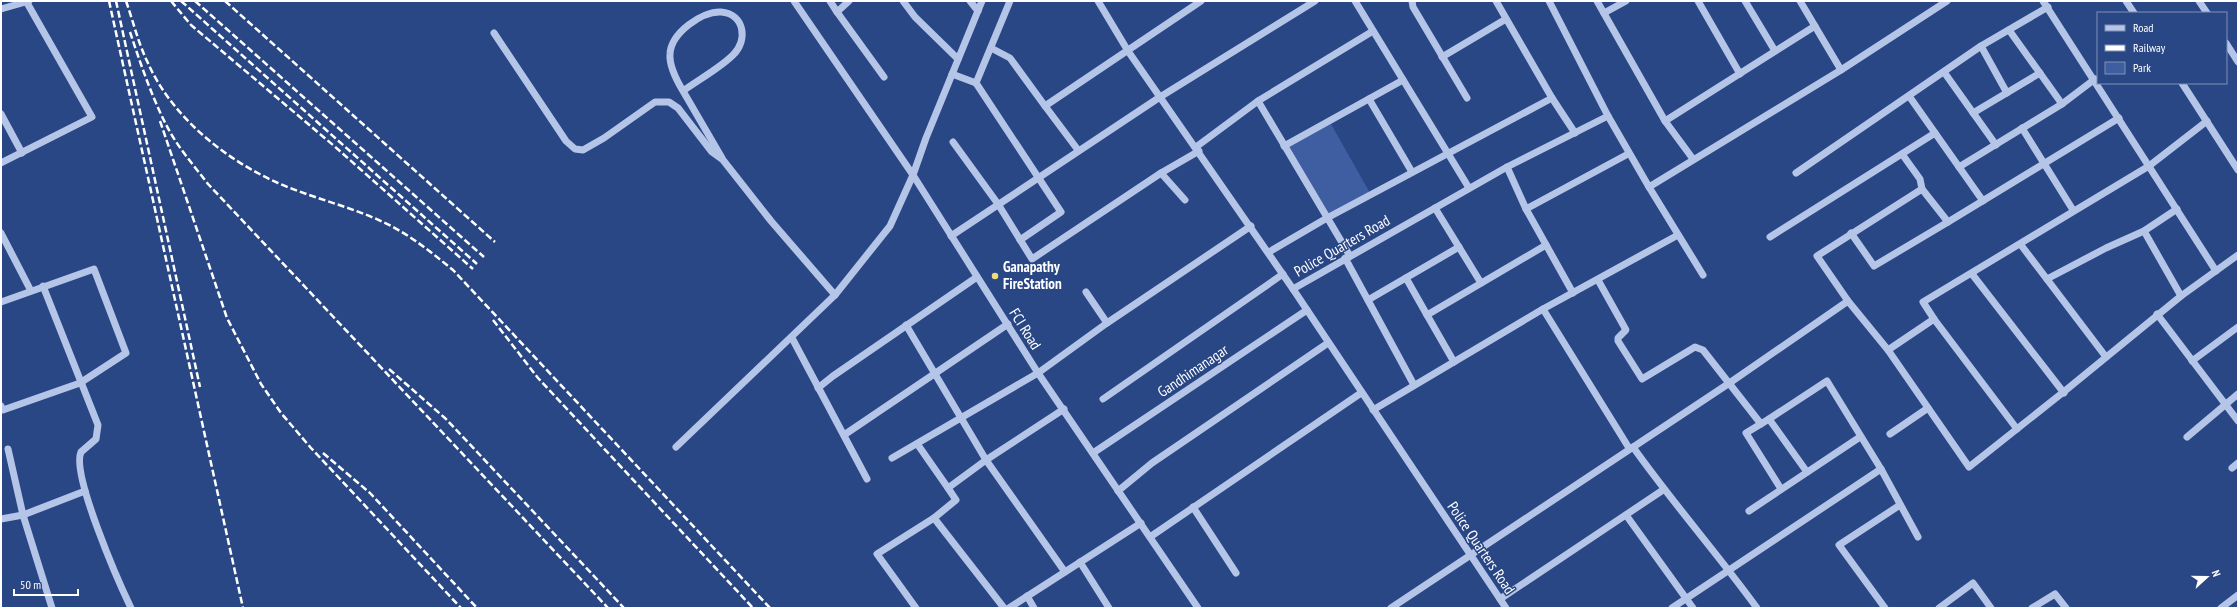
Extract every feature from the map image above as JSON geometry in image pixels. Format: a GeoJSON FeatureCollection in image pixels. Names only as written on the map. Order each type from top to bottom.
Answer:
{"type":"FeatureCollection","features":[{"type":"Feature","properties":{"kind":"street"},"geometry":{"type":"LineString","coordinates":[[1,9],[27,1],[92,117],[1,163]]}},
{"type":"Feature","properties":{"kind":"street","name":"FCI Road"},"geometry":{"type":"LineString","coordinates":[[794,1],[913,175],[1038,373],[1064,409],[1198,608]]}},
{"type":"Feature","properties":{"kind":"street"},"geometry":{"type":"LineString","coordinates":[[830,1],[884,77]]}},
{"type":"Feature","properties":{"kind":"street"},"geometry":{"type":"LineString","coordinates":[[837,12],[849,1]]}},
{"type":"Feature","properties":{"kind":"street"},"geometry":{"type":"LineString","coordinates":[[903,1],[915,16],[958,58]]}},
{"type":"Feature","properties":{"kind":"street"},"geometry":{"type":"LineString","coordinates":[[970,1],[978,11]]}},
{"type":"Feature","properties":{"kind":"street"},"geometry":{"type":"LineString","coordinates":[[676,447],[792,338],[835,295],[890,226],[913,175],[958,58],[982,1]]}},
{"type":"Feature","properties":{"kind":"street"},"geometry":{"type":"LineString","coordinates":[[976,83],[1010,1]]}},
{"type":"Feature","properties":{"kind":"street"},"geometry":{"type":"LineString","coordinates":[[1098,1],[1128,50],[1269,252],[1293,289]]}},
{"type":"Feature","properties":{"kind":"street"},"geometry":{"type":"LineString","coordinates":[[1045,106],[1201,1]]}},
{"type":"Feature","properties":{"kind":"street"},"geometry":{"type":"LineString","coordinates":[[951,236],[1078,150],[1160,97],[1315,1]]}},
{"type":"Feature","properties":{"kind":"street"},"geometry":{"type":"LineString","coordinates":[[1354,1],[1469,188]]}},
{"type":"Feature","properties":{"kind":"street"},"geometry":{"type":"LineString","coordinates":[[1412,1],[1413,7],[1468,98]]}},
{"type":"Feature","properties":{"kind":"street"},"geometry":{"type":"LineString","coordinates":[[1496,1],[1552,98],[1575,133]]}},
{"type":"Feature","properties":{"kind":"street"},"geometry":{"type":"LineString","coordinates":[[1549,1],[1628,154],[1703,275]]}},
{"type":"Feature","properties":{"kind":"street"},"geometry":{"type":"LineString","coordinates":[[1596,1],[1665,122],[1693,159]]}},
{"type":"Feature","properties":{"kind":"street"},"geometry":{"type":"LineString","coordinates":[[1604,13],[1626,1]]}},
{"type":"Feature","properties":{"kind":"street"},"geometry":{"type":"LineString","coordinates":[[1698,1],[1740,74]]}},
{"type":"Feature","properties":{"kind":"street"},"geometry":{"type":"LineString","coordinates":[[1745,1],[1775,51]]}},
{"type":"Feature","properties":{"kind":"street"},"geometry":{"type":"LineString","coordinates":[[1800,1],[1841,70]]}},
{"type":"Feature","properties":{"kind":"street"},"geometry":{"type":"LineString","coordinates":[[1649,188],[1693,159],[1841,70],[1947,1]]}},
{"type":"Feature","properties":{"kind":"street"},"geometry":{"type":"LineString","coordinates":[[2126,1],[2133,12]]}},
{"type":"Feature","properties":{"kind":"street"},"geometry":{"type":"LineString","coordinates":[[2199,1],[2206,12]]}},
{"type":"Feature","properties":{"kind":"street"},"geometry":{"type":"LineString","coordinates":[[1796,174],[1981,46],[2009,30],[2046,4],[2097,83]]}},
{"type":"Feature","properties":{"kind":"street"},"geometry":{"type":"LineString","coordinates":[[683,91],[733,55],[742,42],[743,33],[739,22],[732,15],[722,12],[710,13],[679,34],[672,44],[670,54],[673,69],[683,91],[723,160],[771,221],[835,295]]}},
{"type":"Feature","properties":{"kind":"street"},"geometry":{"type":"LineString","coordinates":[[1442,57],[1506,19]]}},
{"type":"Feature","properties":{"kind":"street"},"geometry":{"type":"LineString","coordinates":[[1665,122],[1815,26]]}},
{"type":"Feature","properties":{"kind":"street"},"geometry":{"type":"LineString","coordinates":[[2009,30],[2062,104]]}},
{"type":"Feature","properties":{"kind":"street"},"geometry":{"type":"LineString","coordinates":[[953,142],[998,204],[1032,259],[1197,149],[1258,101],[1373,31]]}},
{"type":"Feature","properties":{"kind":"street"},"geometry":{"type":"LineString","coordinates":[[494,33],[566,141],[575,149],[583,150],[604,138],[655,102],[661,101],[669,102],[678,108],[712,152],[723,160]]}},
{"type":"Feature","properties":{"kind":"street"},"geometry":{"type":"LineString","coordinates":[[2227,45],[2238,62]]}},
{"type":"Feature","properties":{"kind":"street"},"geometry":{"type":"LineString","coordinates":[[1981,46],[2007,93]]}},
{"type":"Feature","properties":{"kind":"street"},"geometry":{"type":"LineString","coordinates":[[991,48],[1010,58],[1078,150]]}},
{"type":"Feature","properties":{"kind":"street"},"geometry":{"type":"LineString","coordinates":[[1944,72],[1996,145]]}},
{"type":"Feature","properties":{"kind":"street"},"geometry":{"type":"LineString","coordinates":[[1973,113],[2040,73]]}},
{"type":"Feature","properties":{"kind":"street"},"geometry":{"type":"LineString","coordinates":[[952,74],[976,83],[1037,178],[1061,212],[1020,240]]}},
{"type":"Feature","properties":{"kind":"street"},"geometry":{"type":"LineString","coordinates":[[1284,146],[1403,80]]}},
{"type":"Feature","properties":{"kind":"street"},"geometry":{"type":"LineString","coordinates":[[1960,167],[2062,104],[2095,80]]}},
{"type":"Feature","properties":{"kind":"street"},"geometry":{"type":"LineString","coordinates":[[2098,84],[2216,271]]}},
{"type":"Feature","properties":{"kind":"street"},"geometry":{"type":"LineString","coordinates":[[2183,84],[2238,168]]}},
{"type":"Feature","properties":{"kind":"street"},"geometry":{"type":"LineString","coordinates":[[1909,96],[1983,201]]}},
{"type":"Feature","properties":{"kind":"street"},"geometry":{"type":"LineString","coordinates":[[1269,252],[1327,218],[1552,98]]}},
{"type":"Feature","properties":{"kind":"street"},"geometry":{"type":"LineString","coordinates":[[1369,99],[1412,172]]}},
{"type":"Feature","properties":{"kind":"street"},"geometry":{"type":"LineString","coordinates":[[1258,101],[1327,218],[1348,257],[1368,300],[1414,385]]}},
{"type":"Feature","properties":{"kind":"street"},"geometry":{"type":"LineString","coordinates":[[1,114],[22,153]]}},
{"type":"Feature","properties":{"kind":"street","name":"Police Quarters Road"},"geometry":{"type":"LineString","coordinates":[[1506,608],[1293,289],[1469,188],[1608,116]]}},
{"type":"Feature","properties":{"kind":"street"},"geometry":{"type":"LineString","coordinates":[[1851,233],[1874,266],[2119,118]]}},
{"type":"Feature","properties":{"kind":"street"},"geometry":{"type":"LineString","coordinates":[[2017,430],[1923,302],[2021,245],[2073,210],[2149,166],[2206,121]]}},
{"type":"Feature","properties":{"kind":"street"},"geometry":{"type":"LineString","coordinates":[[2022,128],[2073,210]]}},
{"type":"Feature","properties":{"kind":"street"},"geometry":{"type":"LineString","coordinates":[[1770,237],[1935,133]]}},
{"type":"Feature","properties":{"kind":"street"},"geometry":{"type":"LineString","coordinates":[[1526,209],[1628,154]]}},
{"type":"Feature","properties":{"kind":"street"},"geometry":{"type":"LineString","coordinates":[[1902,154],[1920,179],[1922,188],[1948,222]]}},
{"type":"Feature","properties":{"kind":"street"},"geometry":{"type":"LineString","coordinates":[[1508,167],[1526,209],[1573,293]]}},
{"type":"Feature","properties":{"kind":"street"},"geometry":{"type":"LineString","coordinates":[[1161,174],[1185,200]]}},
{"type":"Feature","properties":{"kind":"street"},"geometry":{"type":"LineString","coordinates":[[1922,188],[1816,256],[1848,301],[1888,350],[1969,467],[2064,393],[2157,314],[2238,255]]}},
{"type":"Feature","properties":{"kind":"street"},"geometry":{"type":"LineString","coordinates":[[1435,208],[1481,284]]}},
{"type":"Feature","properties":{"kind":"street"},"geometry":{"type":"LineString","coordinates":[[2047,279],[2106,248],[2144,231],[2177,209]]}},
{"type":"Feature","properties":{"kind":"street"},"geometry":{"type":"LineString","coordinates":[[892,458],[918,445],[961,417],[1038,373],[1107,323],[1251,226]]}},
{"type":"Feature","properties":{"kind":"street"},"geometry":{"type":"LineString","coordinates":[[2144,231],[2181,296]]}},
{"type":"Feature","properties":{"kind":"street"},"geometry":{"type":"LineString","coordinates":[[1,233],[31,291]]}},
{"type":"Feature","properties":{"kind":"street"},"geometry":{"type":"LineString","coordinates":[[1373,410],[1543,309],[1678,235]]}},
{"type":"Feature","properties":{"kind":"street"},"geometry":{"type":"LineString","coordinates":[[1427,316],[1546,245]]}},
{"type":"Feature","properties":{"kind":"street"},"geometry":{"type":"LineString","coordinates":[[2021,245],[2106,357]]}},
{"type":"Feature","properties":{"kind":"street"},"geometry":{"type":"LineString","coordinates":[[1368,300],[1459,247]]}},
{"type":"Feature","properties":{"kind":"street"},"geometry":{"type":"LineString","coordinates":[[1,302],[94,269],[126,353],[80,383],[3,410],[1,406]]}},
{"type":"Feature","properties":{"kind":"street"},"geometry":{"type":"LineString","coordinates":[[1103,398],[1283,274]]}},
{"type":"Feature","properties":{"kind":"street"},"geometry":{"type":"LineString","coordinates":[[1972,274],[2064,393]]}},
{"type":"Feature","properties":{"kind":"street"},"geometry":{"type":"LineString","coordinates":[[818,388],[906,325],[977,277]]}},
{"type":"Feature","properties":{"kind":"street"},"geometry":{"type":"LineString","coordinates":[[1406,278],[1454,362]]}},
{"type":"Feature","properties":{"kind":"street"},"geometry":{"type":"LineString","coordinates":[[1598,280],[1626,330],[1618,338],[1618,341],[1642,379],[1695,347],[1703,350],[1728,384],[1761,424]]}},
{"type":"Feature","properties":{"kind":"street"},"geometry":{"type":"LineString","coordinates":[[43,286],[80,383],[98,425],[96,439],[79,455],[85,490],[105,548],[131,608]]}},
{"type":"Feature","properties":{"kind":"street"},"geometry":{"type":"LineString","coordinates":[[1086,292],[1107,323]]}},
{"type":"Feature","properties":{"kind":"street"},"geometry":{"type":"LineString","coordinates":[[1391,608],[1728,384],[1848,301]]}},
{"type":"Feature","properties":{"kind":"street"},"geometry":{"type":"LineString","coordinates":[[1543,309],[1631,448],[1663,490],[1729,569],[1757,608]]}},
{"type":"Feature","properties":{"kind":"street","name":"Gandhimanagar"},"geometry":{"type":"LineString","coordinates":[[1093,453],[1307,310]]}},
{"type":"Feature","properties":{"kind":"street"},"geometry":{"type":"LineString","coordinates":[[2157,314],[2238,421]]}},
{"type":"Feature","properties":{"kind":"street"},"geometry":{"type":"LineString","coordinates":[[1888,350],[1934,319]]}},
{"type":"Feature","properties":{"kind":"street"},"geometry":{"type":"LineString","coordinates":[[844,435],[1008,324]]}},
{"type":"Feature","properties":{"kind":"street"},"geometry":{"type":"LineString","coordinates":[[906,325],[986,460],[1065,572]]}},
{"type":"Feature","properties":{"kind":"street"},"geometry":{"type":"LineString","coordinates":[[2192,361],[2238,327]]}},
{"type":"Feature","properties":{"kind":"street"},"geometry":{"type":"LineString","coordinates":[[792,338],[867,480]]}},
{"type":"Feature","properties":{"kind":"street"},"geometry":{"type":"LineString","coordinates":[[1118,491],[1152,463],[1328,343]]}},
{"type":"Feature","properties":{"kind":"street"},"geometry":{"type":"LineString","coordinates":[[1781,489],[1746,433],[1827,381],[1881,469],[1918,537]]}},
{"type":"Feature","properties":{"kind":"street"},"geometry":{"type":"LineString","coordinates":[[1150,537],[1361,393]]}},
{"type":"Feature","properties":{"kind":"street"},"geometry":{"type":"LineString","coordinates":[[2187,436],[2224,403],[2238,394]]}},
{"type":"Feature","properties":{"kind":"street"},"geometry":{"type":"LineString","coordinates":[[1890,434],[1928,408]]}},
{"type":"Feature","properties":{"kind":"street"},"geometry":{"type":"LineString","coordinates":[[948,488],[986,460],[1064,409]]}},
{"type":"Feature","properties":{"kind":"street"},"geometry":{"type":"LineString","coordinates":[[1769,419],[1807,472]]}},
{"type":"Feature","properties":{"kind":"street"},"geometry":{"type":"LineString","coordinates":[[1749,511],[1860,437]]}},
{"type":"Feature","properties":{"kind":"street"},"geometry":{"type":"LineString","coordinates":[[916,608],[877,554],[934,518],[956,500],[918,445]]}},
{"type":"Feature","properties":{"kind":"street"},"geometry":{"type":"LineString","coordinates":[[8,449],[23,515],[52,608]]}},
{"type":"Feature","properties":{"kind":"street"},"geometry":{"type":"LineString","coordinates":[[1672,608],[1881,469]]}},
{"type":"Feature","properties":{"kind":"street"},"geometry":{"type":"LineString","coordinates":[[1,518],[23,515],[85,490]]}},
{"type":"Feature","properties":{"kind":"street"},"geometry":{"type":"LineString","coordinates":[[1500,599],[1663,490]]}},
{"type":"Feature","properties":{"kind":"street"},"geometry":{"type":"LineString","coordinates":[[1885,608],[1839,545],[1900,506]]}},
{"type":"Feature","properties":{"kind":"street"},"geometry":{"type":"LineString","coordinates":[[1193,507],[1236,573]]}},
{"type":"Feature","properties":{"kind":"street"},"geometry":{"type":"LineString","coordinates":[[1626,515],[1693,608]]}},
{"type":"Feature","properties":{"kind":"street"},"geometry":{"type":"LineString","coordinates":[[934,518],[1004,608]]}},
{"type":"Feature","properties":{"kind":"street"},"geometry":{"type":"LineString","coordinates":[[1009,608],[1140,523]]}},
{"type":"Feature","properties":{"kind":"street"},"geometry":{"type":"LineString","coordinates":[[1080,562],[1109,608]]}},
{"type":"Feature","properties":{"kind":"street"},"geometry":{"type":"LineString","coordinates":[[1939,608],[1973,583],[1991,608]]}},
{"type":"Feature","properties":{"kind":"street"},"geometry":{"type":"LineString","coordinates":[[2032,608],[2055,594],[2066,608]]}},
{"type":"Feature","properties":{"kind":"street"},"geometry":{"type":"LineString","coordinates":[[2221,608],[2238,595]]}},
{"type":"Feature","properties":{"kind":"street"},"geometry":{"type":"LineString","coordinates":[[1027,596],[1034,608]]}},
{"type":"Feature","properties":{"kind":"green space"},"geometry":{"type":"Polygon","coordinates":[[[1331,124],[1370,193],[1329,215],[1288,147],[1331,124]]]}},
{"type":"Feature","properties":{"kind":"railway"},"geometry":{"type":"LineString","coordinates":[[109,1],[243,608]]}},
{"type":"Feature","properties":{"kind":"railway"},"geometry":{"type":"LineString","coordinates":[[116,1],[200,387]]}},
{"type":"Feature","properties":{"kind":"railway"},"geometry":{"type":"LineString","coordinates":[[126,1],[141,46],[157,81],[170,100],[201,134],[238,162],[278,183],[357,211],[393,227],[420,244],[453,270],[770,608]]}},
{"type":"Feature","properties":{"kind":"railway"},"geometry":{"type":"LineString","coordinates":[[171,1],[191,25],[333,145],[473,269]]}},
{"type":"Feature","properties":{"kind":"railway"},"geometry":{"type":"LineString","coordinates":[[181,1],[477,264]]}},
{"type":"Feature","properties":{"kind":"railway"},"geometry":{"type":"LineString","coordinates":[[195,1],[484,257]]}},
{"type":"Feature","properties":{"kind":"railway"},"geometry":{"type":"LineString","coordinates":[[225,1],[495,242]]}},
{"type":"Feature","properties":{"kind":"railway"},"geometry":{"type":"LineString","coordinates":[[130,32],[148,83],[170,132],[188,159],[208,184],[608,608]]}},
{"type":"Feature","properties":{"kind":"railway"},"geometry":{"type":"LineString","coordinates":[[160,121],[227,318],[261,384],[281,413],[311,448],[461,608]]}},
{"type":"Feature","properties":{"kind":"railway"},"geometry":{"type":"LineString","coordinates":[[493,320],[538,378],[753,608]]}},
{"type":"Feature","properties":{"kind":"railway"},"geometry":{"type":"LineString","coordinates":[[389,369],[446,419],[624,608]]}},
{"type":"Feature","properties":{"kind":"railway"},"geometry":{"type":"LineString","coordinates":[[323,453],[370,493],[477,608]]}},
{"type":"Feature","properties":{"kind":"place","name":"Ganapathy FireStation"},"geometry":{"type":"Point","coordinates":[995,276]}}]}
